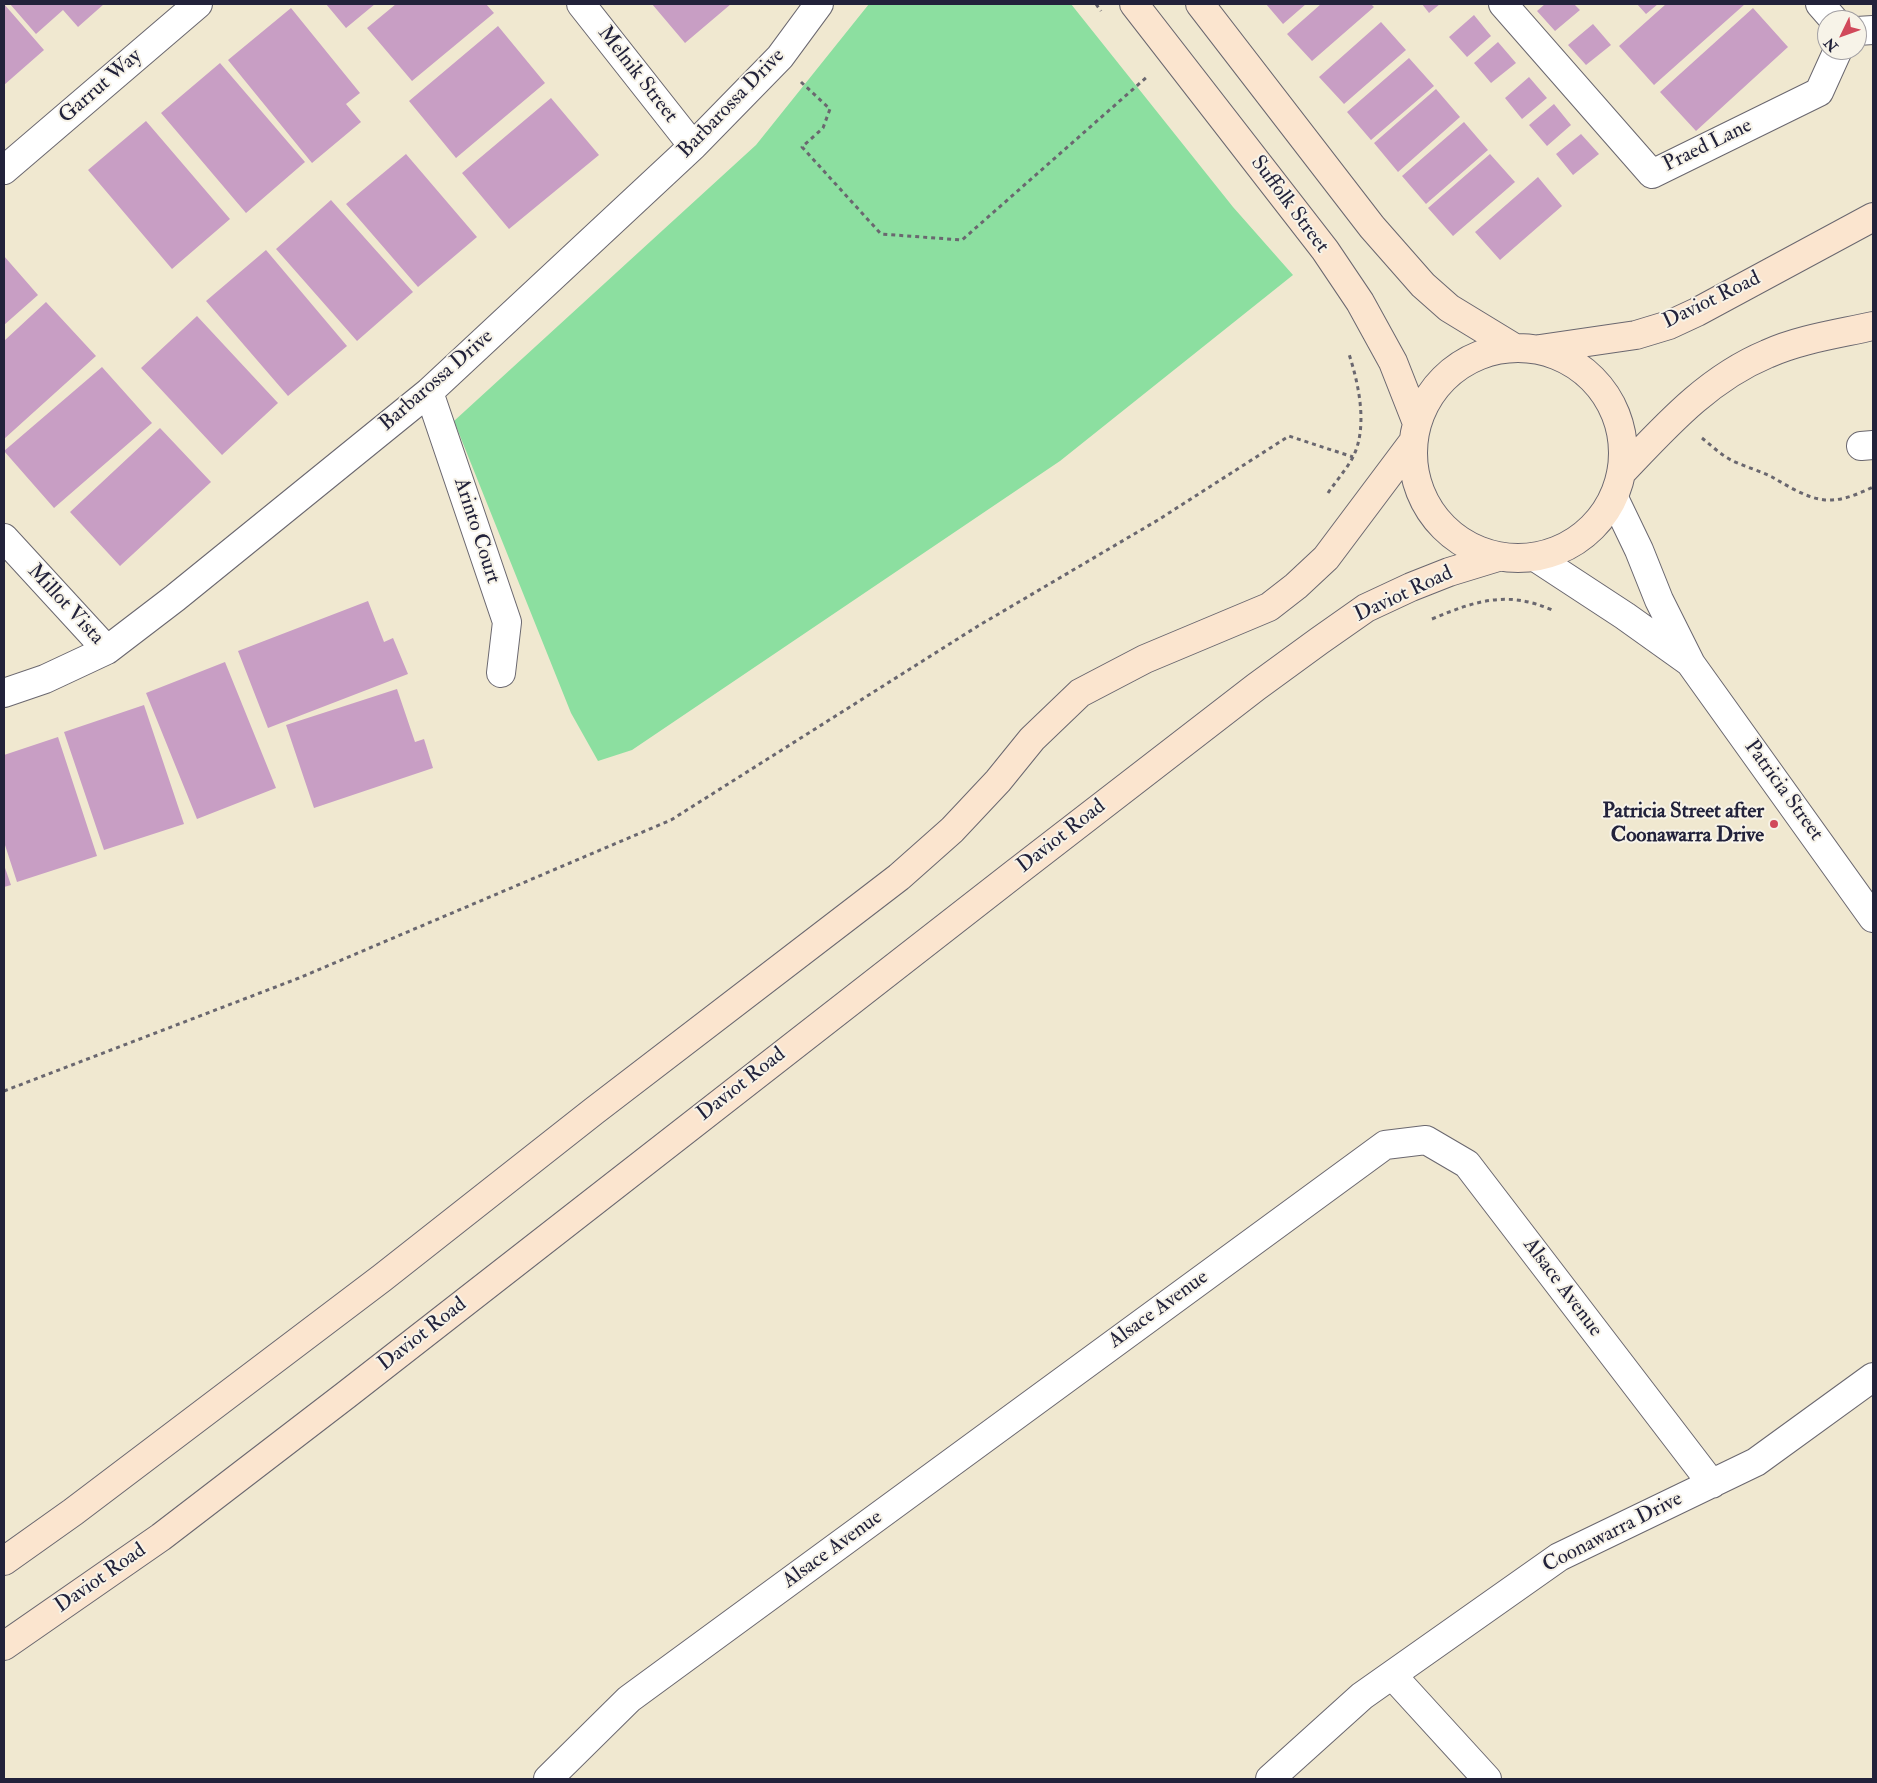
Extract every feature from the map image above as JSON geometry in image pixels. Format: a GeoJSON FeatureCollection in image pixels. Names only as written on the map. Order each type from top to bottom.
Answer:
{"type":"FeatureCollection","features":[{"type":"Feature","properties":{"kind":"street","name":"Garrut Way"},"geometry":{"type":"LineString","coordinates":[[4,170],[198,4]]}},
{"type":"Feature","properties":{"kind":"street","name":"Melnik Street"},"geometry":{"type":"LineString","coordinates":[[581,4],[693,146]]}},
{"type":"Feature","properties":{"kind":"street","name":"Barbarossa Drive"},"geometry":{"type":"LineString","coordinates":[[4,693],[45,679],[106,650],[175,598],[429,392],[693,146],[780,57],[819,4]]}},
{"type":"Feature","properties":{"kind":"street","name":"Suffolk Street"},"geometry":{"type":"LineString","coordinates":[[1134,4],[1325,250],[1360,302],[1393,362],[1415,433]]}},
{"type":"Feature","properties":{"kind":"street"},"geometry":{"type":"LineString","coordinates":[[1200,4],[1372,227],[1422,285],[1449,308],[1525,348],[1562,357],[1583,370],[1601,388],[1614,410],[1621,430],[1624,452],[1618,486]]}},
{"type":"Feature","properties":{"kind":"street","name":"Praed Lane"},"geometry":{"type":"LineString","coordinates":[[1503,4],[1652,174],[1819,92],[1833,60]]}},
{"type":"Feature","properties":{"kind":"street","name":"Daviot Road"},"geometry":{"type":"LineString","coordinates":[[1415,433],[1433,390],[1453,370],[1477,356],[1494,350],[1636,335],[1669,325],[1697,312],[1873,217]]}},
{"type":"Feature","properties":{"kind":"street"},"geometry":{"type":"LineString","coordinates":[[1415,433],[1414,468],[1420,493],[1433,516],[1451,534],[1474,548],[1498,556],[1534,557],[1559,550],[1581,537],[1600,520],[1618,486],[1679,412],[1708,388],[1736,369],[1767,354],[1799,342],[1873,326]]}},
{"type":"Feature","properties":{"kind":"street","name":"Arinto Court"},"geometry":{"type":"LineString","coordinates":[[429,392],[506,622],[501,673]]}},
{"type":"Feature","properties":{"kind":"street"},"geometry":{"type":"LineString","coordinates":[[4,1561],[73,1512],[328,1319],[602,1105],[899,877],[952,830],[998,781],[1032,739],[1080,693],[1145,659],[1269,606],[1296,586],[1326,558],[1415,433]]}},
{"type":"Feature","properties":{"kind":"street","name":"Patricia Street"},"geometry":{"type":"LineString","coordinates":[[1618,486],[1639,550],[1659,600],[1691,664],[1873,918]]}},
{"type":"Feature","properties":{"kind":"street","name":"Millot Vista"},"geometry":{"type":"LineString","coordinates":[[4,538],[106,650]]}},
{"type":"Feature","properties":{"kind":"street","name":"Daviot Road"},"geometry":{"type":"LineString","coordinates":[[4,1646],[161,1538],[1022,868],[1318,641],[1366,608],[1411,586],[1498,556]]}},
{"type":"Feature","properties":{"kind":"street","name":"Patricia Street"},"geometry":{"type":"LineString","coordinates":[[1534,557],[1625,616],[1691,664]]}},
{"type":"Feature","properties":{"kind":"street","name":"Alsace Avenue"},"geometry":{"type":"LineString","coordinates":[[548,1779],[629,1699],[1385,1145],[1426,1140],[1467,1164],[1712,1484]]}},
{"type":"Feature","properties":{"kind":"street","name":"Coonawarra Drive"},"geometry":{"type":"LineString","coordinates":[[1270,1779],[1362,1696],[1559,1557],[1756,1462],[1873,1377]]}},
{"type":"Feature","properties":{"kind":"street"},"geometry":{"type":"LineString","coordinates":[[1392,1675],[1487,1779]]}},
{"type":"Feature","properties":{"kind":"path"},"geometry":{"type":"LineString","coordinates":[[796,77],[830,108],[822,128],[802,147],[881,234],[962,240],[1150,74]]}},
{"type":"Feature","properties":{"kind":"path"},"geometry":{"type":"LineString","coordinates":[[1328,493],[1353,457],[1362,433],[1360,408],[1348,351]]}},
{"type":"Feature","properties":{"kind":"path"},"geometry":{"type":"LineString","coordinates":[[4,1091],[299,978],[671,820],[978,626],[1158,520],[1289,436],[1353,457]]}},
{"type":"Feature","properties":{"kind":"path"},"geometry":{"type":"LineString","coordinates":[[1701,438],[1731,461],[1772,477],[1804,494],[1824,500],[1844,498],[1859,494],[1873,487]]}},
{"type":"Feature","properties":{"kind":"green space"},"geometry":{"type":"Polygon","coordinates":[[[869,4],[1071,4],[1233,207],[1293,275],[1060,461],[632,750],[598,761],[571,713],[454,421],[756,145],[869,4]]]}},
{"type":"Feature","properties":{"kind":"building"},"geometry":{"type":"Polygon","coordinates":[[[4,4],[44,50],[4,85],[4,4]]]}},
{"type":"Feature","properties":{"kind":"building"},"geometry":{"type":"Polygon","coordinates":[[[10,4],[104,4],[78,27],[63,10],[36,34],[10,4]]]}},
{"type":"Feature","properties":{"kind":"building"},"geometry":{"type":"Polygon","coordinates":[[[326,4],[375,4],[346,28],[326,4]]]}},
{"type":"Feature","properties":{"kind":"building"},"geometry":{"type":"Polygon","coordinates":[[[396,4],[486,4],[494,13],[412,81],[367,28],[396,4]]]}},
{"type":"Feature","properties":{"kind":"building"},"geometry":{"type":"Polygon","coordinates":[[[652,4],[731,4],[685,43],[652,4]]]}},
{"type":"Feature","properties":{"kind":"building"},"geometry":{"type":"Polygon","coordinates":[[[1266,4],[1306,4],[1283,24],[1266,4]]]}},
{"type":"Feature","properties":{"kind":"building"},"geometry":{"type":"Polygon","coordinates":[[[1321,4],[1371,4],[1374,7],[1312,61],[1287,34],[1321,4]]]}},
{"type":"Feature","properties":{"kind":"building"},"geometry":{"type":"Polygon","coordinates":[[[1422,4],[1440,4],[1429,13],[1422,4]]]}},
{"type":"Feature","properties":{"kind":"building"},"geometry":{"type":"Polygon","coordinates":[[[1545,4],[1574,4],[1580,10],[1555,31],[1537,11],[1545,4]]]}},
{"type":"Feature","properties":{"kind":"building"},"geometry":{"type":"Polygon","coordinates":[[[1637,4],[1658,4],[1646,14],[1637,4]]]}},
{"type":"Feature","properties":{"kind":"building"},"geometry":{"type":"Polygon","coordinates":[[[1666,4],[1745,4],[1654,85],[1619,46],[1666,4]]]}},
{"type":"Feature","properties":{"kind":"building"},"geometry":{"type":"Polygon","coordinates":[[[291,8],[360,93],[346,104],[361,122],[312,163],[228,60],[291,8]]]}},
{"type":"Feature","properties":{"kind":"building"},"geometry":{"type":"Polygon","coordinates":[[[1753,8],[1788,47],[1696,131],[1660,92],[1753,8]]]}},
{"type":"Feature","properties":{"kind":"building"},"geometry":{"type":"Polygon","coordinates":[[[1474,15],[1491,36],[1467,57],[1449,37],[1474,15]]]}},
{"type":"Feature","properties":{"kind":"building"},"geometry":{"type":"Polygon","coordinates":[[[1381,22],[1406,50],[1344,104],[1319,77],[1381,22]]]}},
{"type":"Feature","properties":{"kind":"building"},"geometry":{"type":"Polygon","coordinates":[[[1593,24],[1611,45],[1586,65],[1568,45],[1593,24]]]}},
{"type":"Feature","properties":{"kind":"building"},"geometry":{"type":"Polygon","coordinates":[[[498,26],[545,83],[456,158],[409,101],[498,26]]]}},
{"type":"Feature","properties":{"kind":"building"},"geometry":{"type":"Polygon","coordinates":[[[1498,42],[1516,63],[1491,83],[1474,63],[1498,42]]]}},
{"type":"Feature","properties":{"kind":"building"},"geometry":{"type":"Polygon","coordinates":[[[1409,58],[1434,86],[1371,140],[1347,112],[1409,58]]]}},
{"type":"Feature","properties":{"kind":"building"},"geometry":{"type":"Polygon","coordinates":[[[220,63],[305,162],[246,213],[161,113],[220,63]]]}},
{"type":"Feature","properties":{"kind":"building"},"geometry":{"type":"Polygon","coordinates":[[[1529,77],[1547,98],[1522,119],[1505,98],[1529,77]]]}},
{"type":"Feature","properties":{"kind":"building"},"geometry":{"type":"Polygon","coordinates":[[[1436,89],[1460,117],[1398,172],[1374,143],[1436,89]]]}},
{"type":"Feature","properties":{"kind":"building"},"geometry":{"type":"Polygon","coordinates":[[[551,98],[599,155],[509,229],[462,173],[551,98]]]}},
{"type":"Feature","properties":{"kind":"building"},"geometry":{"type":"Polygon","coordinates":[[[1554,104],[1571,125],[1547,146],[1529,125],[1554,104]]]}},
{"type":"Feature","properties":{"kind":"building"},"geometry":{"type":"Polygon","coordinates":[[[146,121],[230,219],[172,269],[88,170],[146,121]]]}},
{"type":"Feature","properties":{"kind":"building"},"geometry":{"type":"Polygon","coordinates":[[[1464,122],[1488,150],[1426,204],[1402,176],[1464,122]]]}},
{"type":"Feature","properties":{"kind":"building"},"geometry":{"type":"Polygon","coordinates":[[[1581,134],[1599,154],[1573,175],[1556,154],[1581,134]]]}},
{"type":"Feature","properties":{"kind":"building"},"geometry":{"type":"Polygon","coordinates":[[[406,154],[477,237],[418,287],[346,204],[406,154]]]}},
{"type":"Feature","properties":{"kind":"building"},"geometry":{"type":"Polygon","coordinates":[[[1490,154],[1515,182],[1453,236],[1428,208],[1490,154]]]}},
{"type":"Feature","properties":{"kind":"building"},"geometry":{"type":"Polygon","coordinates":[[[1538,177],[1562,206],[1500,260],[1475,232],[1538,177]]]}},
{"type":"Feature","properties":{"kind":"building"},"geometry":{"type":"Polygon","coordinates":[[[331,200],[413,292],[357,341],[276,249],[331,200]]]}},
{"type":"Feature","properties":{"kind":"building"},"geometry":{"type":"Polygon","coordinates":[[[266,250],[347,346],[288,396],[206,301],[266,250]]]}},
{"type":"Feature","properties":{"kind":"building"},"geometry":{"type":"Polygon","coordinates":[[[4,256],[38,295],[4,325],[4,256]]]}},
{"type":"Feature","properties":{"kind":"building"},"geometry":{"type":"Polygon","coordinates":[[[46,302],[96,356],[4,439],[4,341],[46,302]]]}},
{"type":"Feature","properties":{"kind":"building"},"geometry":{"type":"Polygon","coordinates":[[[197,316],[278,403],[222,455],[141,368],[197,316]]]}},
{"type":"Feature","properties":{"kind":"building"},"geometry":{"type":"Polygon","coordinates":[[[102,367],[152,423],[54,508],[4,451],[102,367]]]}},
{"type":"Feature","properties":{"kind":"building"},"geometry":{"type":"Polygon","coordinates":[[[160,428],[211,482],[120,566],[70,512],[160,428]]]}},
{"type":"Feature","properties":{"kind":"building"},"geometry":{"type":"Polygon","coordinates":[[[368,601],[384,642],[393,638],[408,674],[268,728],[238,651],[368,601]]]}},
{"type":"Feature","properties":{"kind":"building"},"geometry":{"type":"Polygon","coordinates":[[[225,662],[276,788],[197,819],[146,693],[225,662]]]}},
{"type":"Feature","properties":{"kind":"building"},"geometry":{"type":"Polygon","coordinates":[[[397,689],[415,742],[424,739],[433,768],[314,808],[286,725],[397,689]]]}},
{"type":"Feature","properties":{"kind":"building"},"geometry":{"type":"Polygon","coordinates":[[[144,705],[184,824],[104,850],[64,732],[144,705]]]}},
{"type":"Feature","properties":{"kind":"building"},"geometry":{"type":"Polygon","coordinates":[[[58,737],[97,856],[17,882],[4,842],[4,755],[58,737]]]}},
{"type":"Feature","properties":{"kind":"building"},"geometry":{"type":"Polygon","coordinates":[[[4,865],[11,885],[4,887],[4,865]]]}},
{"type":"Feature","properties":{"kind":"place","name":"Patricia Street after Coonawarra Drive"},"geometry":{"type":"Point","coordinates":[1774,824]}}]}
